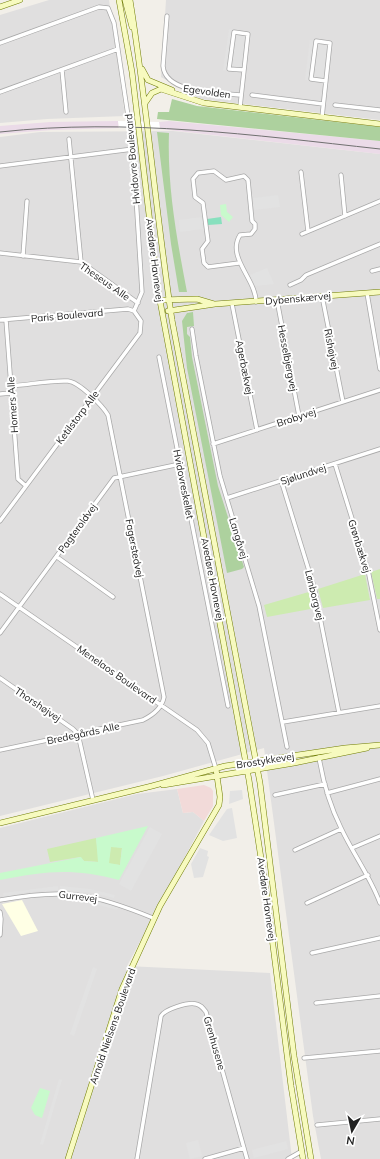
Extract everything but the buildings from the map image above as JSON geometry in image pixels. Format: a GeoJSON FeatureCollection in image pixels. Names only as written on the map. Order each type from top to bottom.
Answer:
{"type":"FeatureCollection","features":[{"type":"Feature","properties":{"kind":"street"},"geometry":{"type":"LineString","coordinates":[[0,7],[20,0]]}},
{"type":"Feature","properties":{"kind":"street","name":"Avedøre Havnevej"},"geometry":{"type":"LineString","coordinates":[[119,0],[133,80],[160,300],[248,771],[265,884],[291,1086],[303,1159]]}},
{"type":"Feature","properties":{"kind":"street"},"geometry":{"type":"LineString","coordinates":[[125,0],[129,20],[136,37]]}},
{"type":"Feature","properties":{"kind":"street","name":"Avedøre Havnevej"},"geometry":{"type":"LineString","coordinates":[[130,0],[145,103],[170,310],[258,770],[294,1056],[311,1159]]}},
{"type":"Feature","properties":{"kind":"street","name":"Hvidovre Boulevard"},"geometry":{"type":"LineString","coordinates":[[0,43],[99,7],[108,8],[114,24],[133,149],[142,292],[134,311]]}},
{"type":"Feature","properties":{"kind":"street","name":"Egevolden"},"geometry":{"type":"LineString","coordinates":[[168,16],[163,66],[164,73],[170,81],[182,88],[241,96]]}},
{"type":"Feature","properties":{"kind":"street","name":"Egevolden"},"geometry":{"type":"LineString","coordinates":[[240,107],[248,34],[234,32],[229,69],[244,70]]}},
{"type":"Feature","properties":{"kind":"street"},"geometry":{"type":"LineString","coordinates":[[322,117],[323,104],[326,81],[330,43],[316,41],[311,79],[326,81]]}},
{"type":"Feature","properties":{"kind":"street"},"geometry":{"type":"LineString","coordinates":[[0,92],[118,49]]}},
{"type":"Feature","properties":{"kind":"street","name":"Egevolden"},"geometry":{"type":"LineString","coordinates":[[140,65],[148,80],[168,88],[179,95]]}},
{"type":"Feature","properties":{"kind":"street"},"geometry":{"type":"LineString","coordinates":[[62,70],[66,112]]}},
{"type":"Feature","properties":{"kind":"street","name":"Egevolden"},"geometry":{"type":"LineString","coordinates":[[145,103],[152,93],[158,89],[204,103],[380,124]]}},
{"type":"Feature","properties":{"kind":"street"},"geometry":{"type":"LineString","coordinates":[[252,96],[323,104]]}},
{"type":"Feature","properties":{"kind":"street"},"geometry":{"type":"LineString","coordinates":[[335,105],[380,110]]}},
{"type":"Feature","properties":{"kind":"street"},"geometry":{"type":"LineString","coordinates":[[69,139],[81,262]]}},
{"type":"Feature","properties":{"kind":"street"},"geometry":{"type":"LineString","coordinates":[[0,166],[133,149]]}},
{"type":"Feature","properties":{"kind":"street"},"geometry":{"type":"LineString","coordinates":[[239,263],[208,266],[204,263],[202,249],[208,242],[203,203],[196,197],[193,179],[198,173],[214,171],[226,180],[244,176],[248,180],[252,221],[255,224],[255,229],[251,234],[240,235],[236,241],[239,263],[243,267],[256,296],[256,302]]}},
{"type":"Feature","properties":{"kind":"street"},"geometry":{"type":"LineString","coordinates":[[302,172],[308,231]]}},
{"type":"Feature","properties":{"kind":"street"},"geometry":{"type":"LineString","coordinates":[[341,175],[345,216]]}},
{"type":"Feature","properties":{"kind":"street"},"geometry":{"type":"LineString","coordinates":[[23,256],[27,201]]}},
{"type":"Feature","properties":{"kind":"street"},"geometry":{"type":"LineString","coordinates":[[302,234],[380,201]]}},
{"type":"Feature","properties":{"kind":"street"},"geometry":{"type":"LineString","coordinates":[[290,284],[301,280],[306,275],[380,244]]}},
{"type":"Feature","properties":{"kind":"street","name":"Theseus Alle"},"geometry":{"type":"LineString","coordinates":[[0,254],[81,262],[138,303]]}},
{"type":"Feature","properties":{"kind":"street"},"geometry":{"type":"LineString","coordinates":[[372,271],[380,269]]}},
{"type":"Feature","properties":{"kind":"street","name":"Dybenskærvej"},"geometry":{"type":"LineString","coordinates":[[162,311],[215,304],[232,304],[380,292]]}},
{"type":"Feature","properties":{"kind":"street"},"geometry":{"type":"LineString","coordinates":[[367,293],[380,369]]}},
{"type":"Feature","properties":{"kind":"street","name":"Rishøjvej"},"geometry":{"type":"LineString","coordinates":[[322,296],[343,402]]}},
{"type":"Feature","properties":{"kind":"street","name":"Dybenskærvej"},"geometry":{"type":"LineString","coordinates":[[160,300],[197,299],[215,304]]}},
{"type":"Feature","properties":{"kind":"street","name":"Hesselbjergvej"},"geometry":{"type":"LineString","coordinates":[[276,300],[299,416]]}},
{"type":"Feature","properties":{"kind":"street","name":"Agerbækvej"},"geometry":{"type":"LineString","coordinates":[[232,304],[257,430]]}},
{"type":"Feature","properties":{"kind":"street","name":"Paris Boulevard"},"geometry":{"type":"LineString","coordinates":[[0,320],[128,309],[134,311]]}},
{"type":"Feature","properties":{"kind":"street","name":"Ketilstorp Alle"},"geometry":{"type":"LineString","coordinates":[[0,521],[140,333],[141,321],[134,311]]}},
{"type":"Feature","properties":{"kind":"street","name":"Homers Alle"},"geometry":{"type":"LineString","coordinates":[[6,320],[18,479],[26,486]]}},
{"type":"Feature","properties":{"kind":"street","name":"Langåvej"},"geometry":{"type":"LineString","coordinates":[[192,329],[213,444],[226,498],[260,606],[287,747]]}},
{"type":"Feature","properties":{"kind":"street","name":"Hvidovreskellet"},"geometry":{"type":"LineString","coordinates":[[159,357],[228,706]]}},
{"type":"Feature","properties":{"kind":"street","name":"Fagerstedvej"},"geometry":{"type":"LineString","coordinates":[[11,386],[70,381],[93,397],[108,415],[164,696],[161,705]]}},
{"type":"Feature","properties":{"kind":"street","name":"Brobyvej"},"geometry":{"type":"LineString","coordinates":[[213,444],[380,390]]}},
{"type":"Feature","properties":{"kind":"street"},"geometry":{"type":"LineString","coordinates":[[0,394],[11,393]]}},
{"type":"Feature","properties":{"kind":"street","name":"Sjølundvej"},"geometry":{"type":"LineString","coordinates":[[226,498],[380,449]]}},
{"type":"Feature","properties":{"kind":"street"},"geometry":{"type":"LineString","coordinates":[[120,476],[180,464]]}},
{"type":"Feature","properties":{"kind":"street","name":"Grønbækvej"},"geometry":{"type":"LineString","coordinates":[[335,464],[368,570],[380,630]]}},
{"type":"Feature","properties":{"kind":"street","name":"Pagteroldvej"},"geometry":{"type":"LineString","coordinates":[[0,632],[20,607],[114,478],[120,476]]}},
{"type":"Feature","properties":{"kind":"street","name":"Lønborgvej"},"geometry":{"type":"LineString","coordinates":[[282,480],[314,587],[339,713]]}},
{"type":"Feature","properties":{"kind":"street"},"geometry":{"type":"LineString","coordinates":[[57,556],[113,597]]}},
{"type":"Feature","properties":{"kind":"street","name":"Menelaos Boulevard"},"geometry":{"type":"LineString","coordinates":[[0,594],[204,736],[216,769]]}},
{"type":"Feature","properties":{"kind":"street","name":"Thorshøjvej"},"geometry":{"type":"LineString","coordinates":[[0,678],[74,729],[78,734]]}},
{"type":"Feature","properties":{"kind":"street","name":"Bredegårds Alle"},"geometry":{"type":"LineString","coordinates":[[0,750],[143,720],[153,715],[161,705]]}},
{"type":"Feature","properties":{"kind":"street"},"geometry":{"type":"LineString","coordinates":[[283,722],[380,706]]}},
{"type":"Feature","properties":{"kind":"street"},"geometry":{"type":"LineString","coordinates":[[78,734],[93,800]]}},
{"type":"Feature","properties":{"kind":"street","name":"Brostykkevej"},"geometry":{"type":"LineString","coordinates":[[152,786],[258,770],[319,759],[380,745]]}},
{"type":"Feature","properties":{"kind":"street","name":"Brostykkevej"},"geometry":{"type":"LineString","coordinates":[[0,822],[152,786],[216,769],[318,751],[380,745]]}},
{"type":"Feature","properties":{"kind":"street"},"geometry":{"type":"LineString","coordinates":[[318,751],[327,793],[341,829],[378,891],[380,903]]}},
{"type":"Feature","properties":{"kind":"street","name":"Arnold Nielsens Boulevard"},"geometry":{"type":"LineString","coordinates":[[68,1159],[122,990],[154,918],[181,868],[216,813],[220,797],[216,769]]}},
{"type":"Feature","properties":{"kind":"street"},"geometry":{"type":"LineString","coordinates":[[327,793],[380,779]]}},
{"type":"Feature","properties":{"kind":"street"},"geometry":{"type":"LineString","coordinates":[[275,795],[325,784]]}},
{"type":"Feature","properties":{"kind":"street"},"geometry":{"type":"LineString","coordinates":[[295,850],[341,829]]}},
{"type":"Feature","properties":{"kind":"street"},"geometry":{"type":"LineString","coordinates":[[352,848],[380,836]]}},
{"type":"Feature","properties":{"kind":"street"},"geometry":{"type":"LineString","coordinates":[[306,903],[368,875]]}},
{"type":"Feature","properties":{"kind":"street","name":"Gurrevej"},"geometry":{"type":"LineString","coordinates":[[0,900],[32,894],[78,893],[119,904],[154,918]]}},
{"type":"Feature","properties":{"kind":"street"},"geometry":{"type":"LineString","coordinates":[[0,912],[0,935]]}},
{"type":"Feature","properties":{"kind":"street"},"geometry":{"type":"LineString","coordinates":[[312,953],[380,938]]}},
{"type":"Feature","properties":{"kind":"street"},"geometry":{"type":"LineString","coordinates":[[316,1003],[380,996]]}},
{"type":"Feature","properties":{"kind":"street","name":"Grenhusene"},"geometry":{"type":"LineString","coordinates":[[137,1159],[161,1016],[164,1012],[192,1004],[200,1006],[206,1012],[247,1159]]}},
{"type":"Feature","properties":{"kind":"street"},"geometry":{"type":"LineString","coordinates":[[304,1058],[380,1051]]}},
{"type":"Feature","properties":{"kind":"street"},"geometry":{"type":"LineString","coordinates":[[317,1125],[380,1119]]}},
{"type":"Feature","properties":{"kind":"street"},"geometry":{"type":"LineString","coordinates":[[205,1159],[244,1148]]}},
{"type":"Feature","properties":{"kind":"street"},"geometry":{"type":"LineString","coordinates":[[288,1159],[302,1152]]}},
{"type":"Feature","properties":{"kind":"shaded area"},"geometry":{"type":"Polygon","coordinates":[[[49,0],[109,0],[125,116],[47,119],[0,123],[0,15],[49,0]]]}},
{"type":"Feature","properties":{"kind":"shaded area"},"geometry":{"type":"Polygon","coordinates":[[[166,0],[380,0],[380,120],[200,99],[161,77],[166,0]]]}},
{"type":"Feature","properties":{"kind":"shaded area"},"geometry":{"type":"Polygon","coordinates":[[[229,29],[251,32],[246,73],[223,70],[229,29]]]}},
{"type":"Feature","properties":{"kind":"shaded area"},"geometry":{"type":"Polygon","coordinates":[[[310,40],[332,42],[327,82],[305,80],[310,40]]]}},
{"type":"Feature","properties":{"kind":"shaded area"},"geometry":{"type":"Polygon","coordinates":[[[118,121],[119,128],[51,130],[0,134],[0,126],[50,122],[118,121]]]}},
{"type":"Feature","properties":{"kind":"shaded area"},"geometry":{"type":"Polygon","coordinates":[[[169,121],[380,141],[380,154],[160,129],[159,122],[169,121]]]}},
{"type":"Feature","properties":{"kind":"shaded area"},"geometry":{"type":"Polygon","coordinates":[[[173,131],[380,154],[380,1159],[321,1159],[313,1116],[264,748],[163,776],[0,816],[0,137],[40,132],[173,131]]]}},
{"type":"Feature","properties":{"kind":"shaded area"},"geometry":{"type":"Polygon","coordinates":[[[278,195],[280,207],[254,210],[253,198],[278,195]]]}},
{"type":"Feature","properties":{"kind":"shaded area"},"geometry":{"type":"Polygon","coordinates":[[[202,217],[203,229],[180,232],[179,220],[202,217]]]}},
{"type":"Feature","properties":{"kind":"shaded area"},"geometry":{"type":"Polygon","coordinates":[[[267,268],[274,284],[255,286],[250,275],[267,268]]]}},
{"type":"Feature","properties":{"kind":"shaded area"},"geometry":{"type":"Polygon","coordinates":[[[204,785],[211,788],[213,791],[213,806],[204,821],[193,812],[183,813],[177,789],[204,785]]]}},
{"type":"Feature","properties":{"kind":"shaded area"},"geometry":{"type":"Polygon","coordinates":[[[177,789],[183,813],[193,812],[204,821],[127,966],[270,973],[292,1159],[0,1159],[0,828],[137,794],[177,789]]]}},
{"type":"Feature","properties":{"kind":"shaded area"},"geometry":{"type":"Polygon","coordinates":[[[242,790],[243,799],[229,804],[230,791],[242,790]]]}},
{"type":"Feature","properties":{"kind":"shaded area"},"geometry":{"type":"Polygon","coordinates":[[[232,808],[237,838],[223,841],[209,835],[227,809],[232,808]]]}},
{"type":"Feature","properties":{"kind":"shaded area"},"geometry":{"type":"Polygon","coordinates":[[[150,827],[162,834],[131,891],[119,884],[150,827]]]}},
{"type":"Feature","properties":{"kind":"shaded area"},"geometry":{"type":"Polygon","coordinates":[[[200,848],[208,851],[207,856],[209,857],[203,877],[194,878],[191,864],[200,848]]]}},
{"type":"Feature","properties":{"kind":"shaded area"},"geometry":{"type":"Polygon","coordinates":[[[58,886],[58,890],[29,892],[4,897],[3,893],[58,886]]]}},
{"type":"Feature","properties":{"kind":"shaded area"},"geometry":{"type":"Polygon","coordinates":[[[60,886],[90,889],[115,895],[114,898],[93,893],[61,890],[60,886]]]}},
{"type":"Feature","properties":{"kind":"shaded area"},"geometry":{"type":"Polygon","coordinates":[[[22,900],[38,931],[21,936],[2,904],[22,900]]]}},
{"type":"Feature","properties":{"kind":"shaded area"},"geometry":{"type":"Polygon","coordinates":[[[96,900],[119,907],[117,910],[95,904],[96,900]]]}},
{"type":"Feature","properties":{"kind":"shaded area"},"geometry":{"type":"Polygon","coordinates":[[[93,967],[97,969],[74,1036],[70,1034],[93,967]]]}},
{"type":"Feature","properties":{"kind":"shaded area"},"geometry":{"type":"Polygon","coordinates":[[[59,1079],[62,1080],[43,1145],[40,1144],[59,1079]]]}},
{"type":"Feature","properties":{"kind":"shaded area"},"geometry":{"type":"Polygon","coordinates":[[[198,1140],[202,1156],[190,1159],[186,1143],[198,1140]]]}},
{"type":"Feature","properties":{"kind":"shaded area"},"geometry":{"type":"Polygon","coordinates":[[[286,1141],[288,1149],[254,1158],[252,1150],[286,1141]]]}},
{"type":"Feature","properties":{"kind":"green space"},"geometry":{"type":"Polygon","coordinates":[[[172,99],[197,106],[380,127],[380,141],[157,119],[158,112],[169,112],[172,99]]]}},
{"type":"Feature","properties":{"kind":"green space"},"geometry":{"type":"Polygon","coordinates":[[[157,132],[169,133],[171,193],[176,233],[187,292],[179,292],[171,244],[157,132]]]}},
{"type":"Feature","properties":{"kind":"green space"},"geometry":{"type":"Polygon","coordinates":[[[226,204],[227,212],[233,217],[229,222],[221,215],[220,205],[226,204]]]}},
{"type":"Feature","properties":{"kind":"green space"},"geometry":{"type":"Polygon","coordinates":[[[221,217],[222,224],[208,225],[207,219],[221,217]]]}},
{"type":"Feature","properties":{"kind":"green space"},"geometry":{"type":"Polygon","coordinates":[[[193,312],[194,326],[187,327],[187,334],[190,337],[192,357],[218,486],[244,567],[242,569],[227,573],[187,368],[182,321],[187,313],[193,312]]]}},
{"type":"Feature","properties":{"kind":"green space"},"geometry":{"type":"Polygon","coordinates":[[[380,569],[380,599],[377,599],[371,572],[380,569]]]}},
{"type":"Feature","properties":{"kind":"green space"},"geometry":{"type":"Polygon","coordinates":[[[365,574],[370,600],[323,608],[318,589],[365,574]]]}},
{"type":"Feature","properties":{"kind":"green space"},"geometry":{"type":"Polygon","coordinates":[[[312,591],[316,608],[267,617],[264,605],[312,591]]]}},
{"type":"Feature","properties":{"kind":"green space"},"geometry":{"type":"Polygon","coordinates":[[[148,826],[119,880],[73,872],[60,872],[0,880],[0,873],[81,857],[84,861],[98,862],[96,838],[148,826]],[[111,847],[109,863],[120,865],[122,848],[111,847]]]}},
{"type":"Feature","properties":{"kind":"green space"},"geometry":{"type":"Polygon","coordinates":[[[96,838],[99,862],[84,861],[80,857],[50,862],[47,849],[96,838]]]}},
{"type":"Feature","properties":{"kind":"green space"},"geometry":{"type":"Polygon","coordinates":[[[111,846],[122,848],[120,865],[108,864],[111,846]]]}},
{"type":"Feature","properties":{"kind":"green space"},"geometry":{"type":"Polygon","coordinates":[[[40,1088],[50,1091],[42,1118],[35,1115],[31,1108],[40,1088]]]}},
{"type":"Feature","properties":{"kind":"pier"},"geometry":{"type":"Polygon","coordinates":[[[118,121],[159,122],[160,129],[119,128],[118,121]]]}},
{"type":"Feature","properties":{"kind":"tram line"},"geometry":{"type":"LineString","coordinates":[[0,132],[48,128],[95,127],[190,130],[285,138],[380,149]]}}]}
